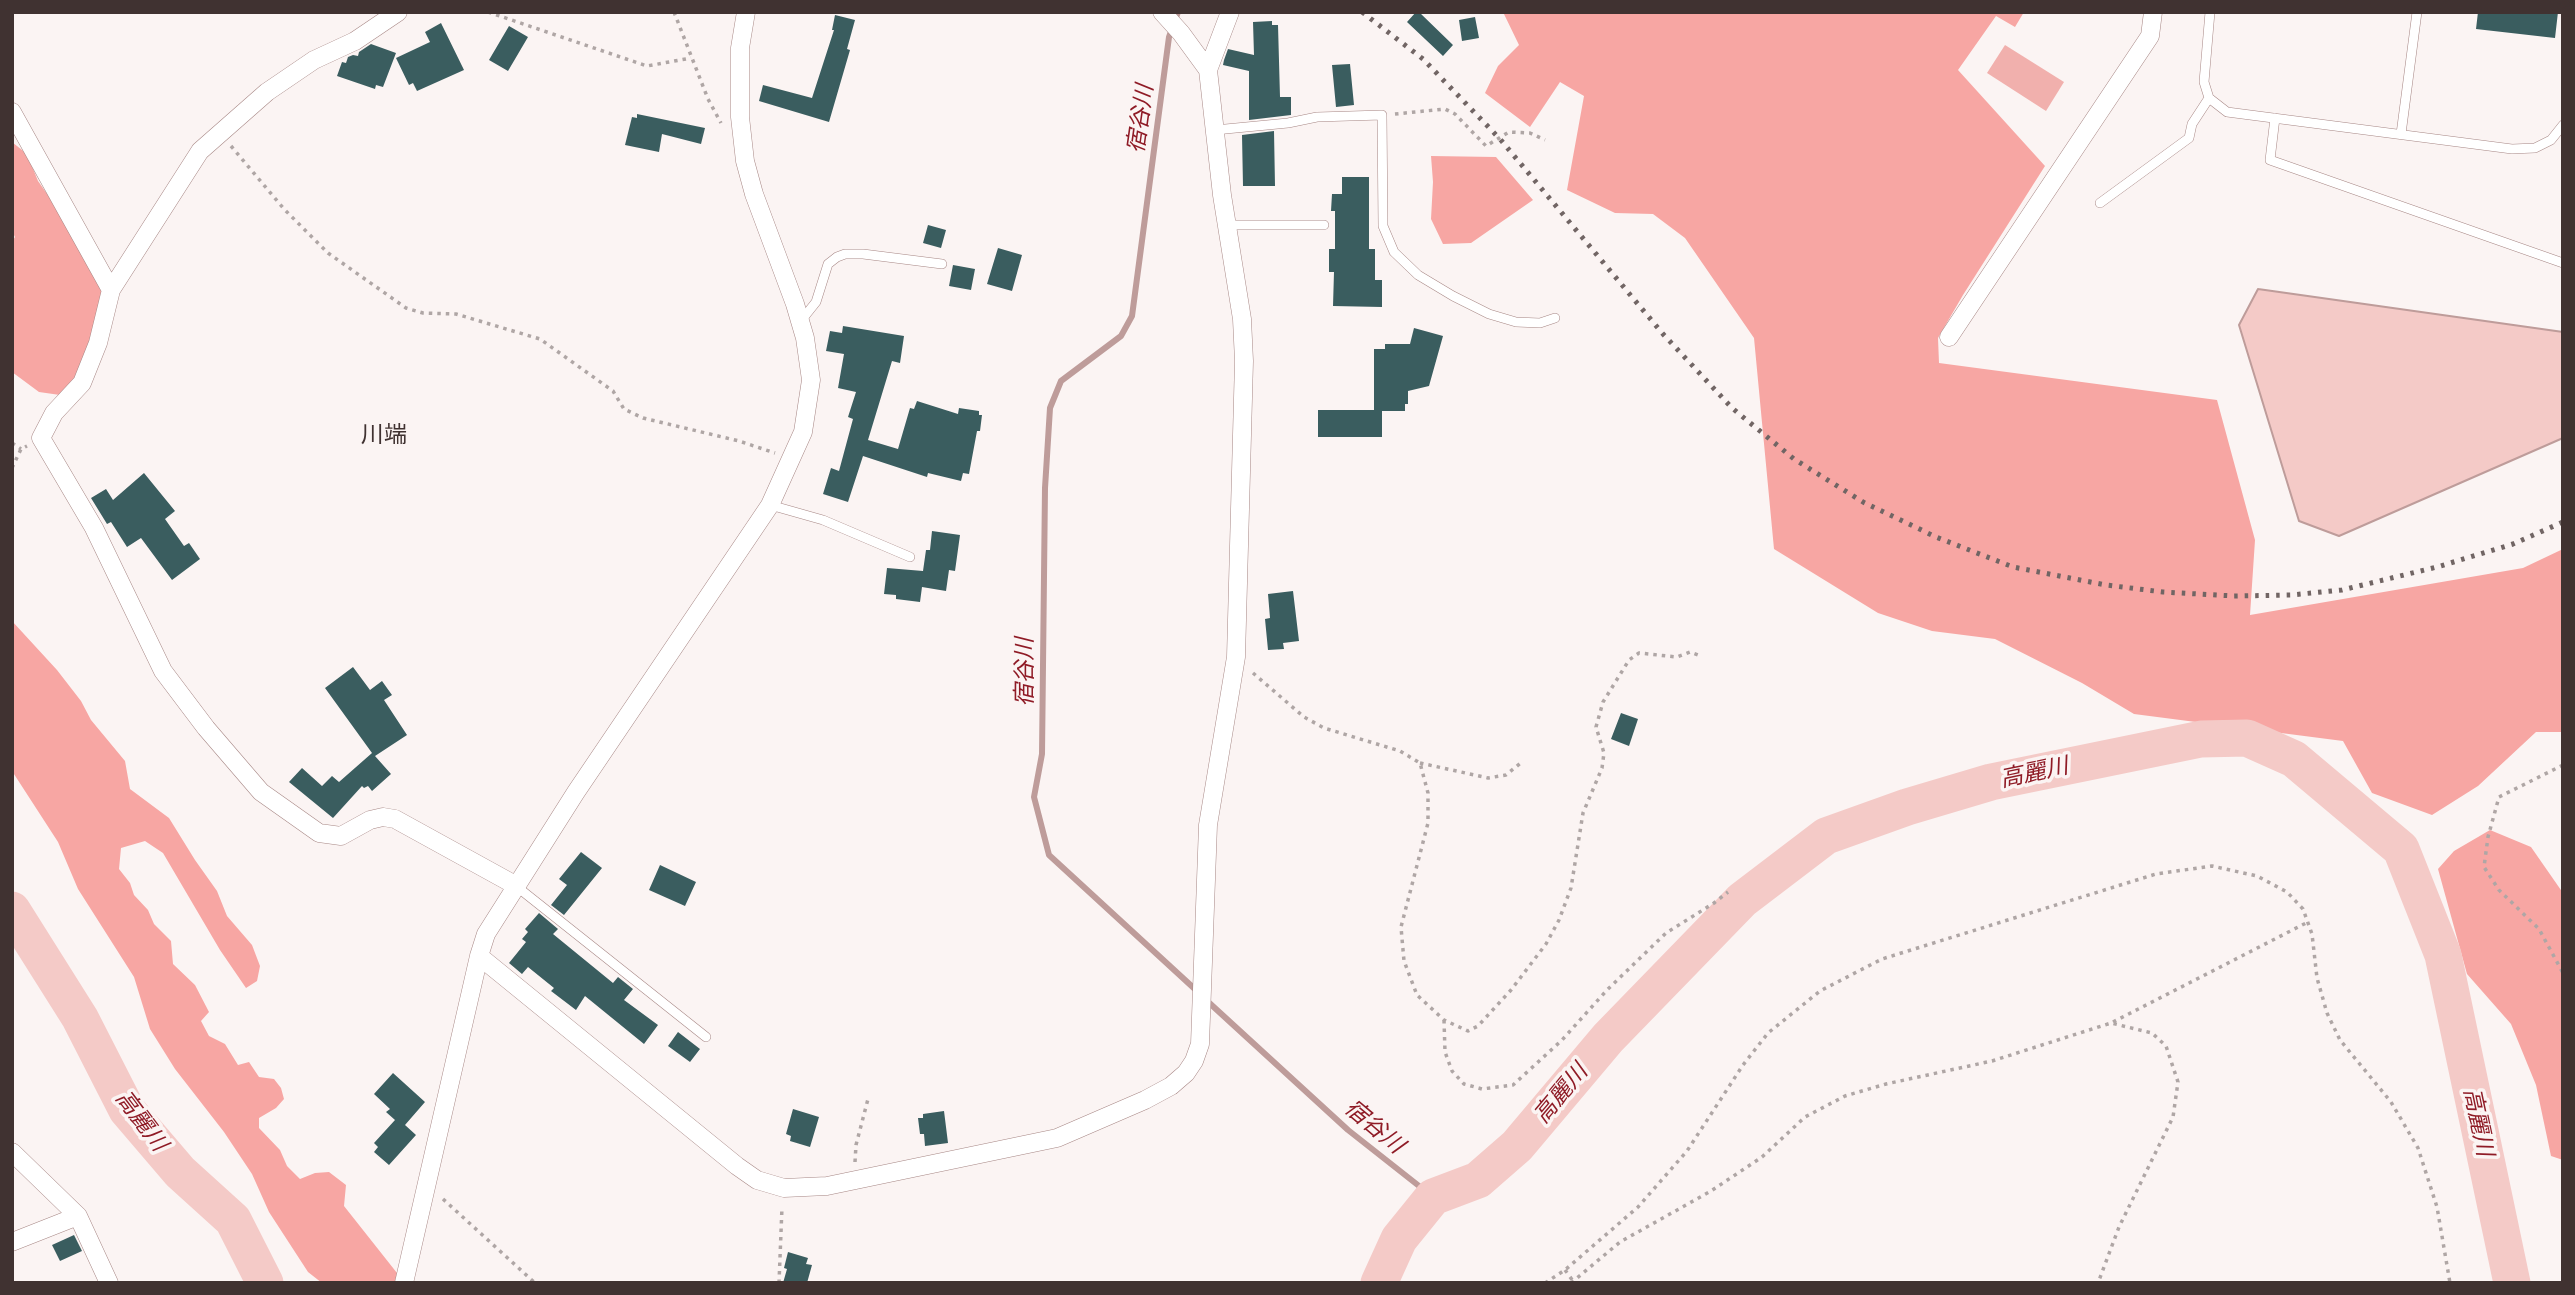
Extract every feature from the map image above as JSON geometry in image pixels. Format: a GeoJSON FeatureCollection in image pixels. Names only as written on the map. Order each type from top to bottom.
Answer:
{"type":"FeatureCollection","features":[{"type":"Feature","properties":{"kind":"street"},"geometry":{"type":"LineString","coordinates":[[398,12],[355,41],[314,60],[267,92],[200,151],[111,290],[98,343],[82,383],[54,413],[41,438],[94,528],[163,671],[261,792],[319,833],[332,836],[341,836],[370,820],[383,817],[395,819],[515,886]]}},
{"type":"Feature","properties":{"kind":"street"},"geometry":{"type":"LineString","coordinates":[[404,1283],[486,934],[515,886],[770,505],[803,432],[811,380],[800,322],[757,205],[744,161],[740,117],[740,48],[746,12]]}},
{"type":"Feature","properties":{"kind":"street"},"geometry":{"type":"LineString","coordinates":[[479,956],[737,1166],[757,1180],[784,1188],[827,1186],[1057,1138],[1145,1100],[1171,1086],[1186,1073],[1200,1044],[1208,825],[1236,657],[1244,361],[1242,319],[1227,225],[1208,70],[1230,12]]}},
{"type":"Feature","properties":{"kind":"street"},"geometry":{"type":"LineString","coordinates":[[1949,338],[2150,36],[2153,12]]}},
{"type":"Feature","properties":{"kind":"street"},"geometry":{"type":"LineString","coordinates":[[1162,13],[1181,33],[1208,70]]}},
{"type":"Feature","properties":{"kind":"street"},"geometry":{"type":"LineString","coordinates":[[12,111],[17,131],[111,290]]}},
{"type":"Feature","properties":{"kind":"street"},"geometry":{"type":"LineString","coordinates":[[12,1152],[78,1216],[109,1283]]}},
{"type":"Feature","properties":{"kind":"street"},"geometry":{"type":"LineString","coordinates":[[12,1242],[78,1216]]}},
{"type":"Feature","properties":{"kind":"lane"},"geometry":{"type":"LineString","coordinates":[[2210,12],[2204,82],[2209,98],[2227,112],[2512,149],[2535,148],[2551,140],[2563,125]]}},
{"type":"Feature","properties":{"kind":"lane"},"geometry":{"type":"LineString","coordinates":[[2401,134],[2417,12]]}},
{"type":"Feature","properties":{"kind":"lane"},"geometry":{"type":"LineString","coordinates":[[2100,203],[2189,138],[2192,124],[2209,98]]}},
{"type":"Feature","properties":{"kind":"lane"},"geometry":{"type":"LineString","coordinates":[[1215,131],[1317,117],[1382,115],[1383,226],[1394,252],[1418,275],[1489,314],[1516,321],[1540,323],[1555,318]]}},
{"type":"Feature","properties":{"kind":"lane"},"geometry":{"type":"LineString","coordinates":[[2275,118],[2270,160],[2563,262]]}},
{"type":"Feature","properties":{"kind":"lane"},"geometry":{"type":"LineString","coordinates":[[1227,225],[1324,225]]}},
{"type":"Feature","properties":{"kind":"lane"},"geometry":{"type":"LineString","coordinates":[[800,322],[816,302],[828,264],[837,257],[863,254],[942,264]]}},
{"type":"Feature","properties":{"kind":"lane"},"geometry":{"type":"LineString","coordinates":[[770,505],[823,520],[910,557]]}},
{"type":"Feature","properties":{"kind":"lane"},"geometry":{"type":"LineString","coordinates":[[515,886],[706,1037]]}},
{"type":"Feature","properties":{"kind":"path"},"geometry":{"type":"LineString","coordinates":[[488,12],[647,66],[691,58]]}},
{"type":"Feature","properties":{"kind":"path"},"geometry":{"type":"LineString","coordinates":[[674,12],[708,99],[724,127]]}},
{"type":"Feature","properties":{"kind":"path"},"geometry":{"type":"LineString","coordinates":[[1382,115],[1445,109],[1455,114],[1486,146],[1509,132],[1531,133],[1545,140]]}},
{"type":"Feature","properties":{"kind":"path"},"geometry":{"type":"LineString","coordinates":[[220,134],[284,209],[328,253],[406,308],[423,313],[456,314],[540,339],[596,376],[613,391],[624,409],[643,418],[739,441],[793,458]]}},
{"type":"Feature","properties":{"kind":"path"},"geometry":{"type":"LineString","coordinates":[[12,468],[21,449],[41,438]]}},
{"type":"Feature","properties":{"kind":"path"},"geometry":{"type":"LineString","coordinates":[[12,443],[21,449]]}},
{"type":"Feature","properties":{"kind":"path"},"geometry":{"type":"LineString","coordinates":[[1420,763],[1427,793],[1427,823],[1401,927],[1404,961],[1417,995],[1444,1020],[1468,1031],[1478,1026],[1511,990],[1546,944],[1559,920],[1571,888],[1583,813],[1601,768],[1604,753],[1596,727],[1599,714],[1629,660],[1639,653],[1677,657],[1689,652],[1698,655]]}},
{"type":"Feature","properties":{"kind":"path"},"geometry":{"type":"LineString","coordinates":[[1236,657],[1304,717],[1324,728],[1400,751],[1420,763],[1488,778],[1506,775],[1523,761]]}},
{"type":"Feature","properties":{"kind":"path"},"geometry":{"type":"LineString","coordinates":[[2563,765],[2499,797],[2488,838],[2484,867],[2499,890],[2539,929],[2563,973]]}},
{"type":"Feature","properties":{"kind":"path"},"geometry":{"type":"LineString","coordinates":[[1545,1283],[1565,1270],[1638,1208],[1687,1151],[1743,1065],[1769,1033],[1821,991],[1882,959],[2156,874],[2212,866],[2257,876],[2287,892],[2303,909],[2312,934],[2317,978],[2327,1013],[2340,1040],[2391,1102],[2418,1148],[2437,1208],[2450,1283]]}},
{"type":"Feature","properties":{"kind":"path"},"geometry":{"type":"LineString","coordinates":[[1444,1020],[1445,1052],[1452,1071],[1464,1084],[1482,1089],[1513,1085],[1562,1040],[1607,990],[1666,933],[1728,892]]}},
{"type":"Feature","properties":{"kind":"path"},"geometry":{"type":"LineString","coordinates":[[1565,1270],[1572,1282],[1620,1241],[1711,1191],[1762,1157],[1805,1117],[1845,1096],[1886,1084],[1993,1061],[2111,1023],[2308,922]]}},
{"type":"Feature","properties":{"kind":"path"},"geometry":{"type":"LineString","coordinates":[[2098,1283],[2119,1227],[2173,1117],[2178,1082],[2166,1046],[2152,1033],[2111,1023]]}},
{"type":"Feature","properties":{"kind":"path"},"geometry":{"type":"LineString","coordinates":[[854,1180],[856,1145],[867,1099]]}},
{"type":"Feature","properties":{"kind":"path"},"geometry":{"type":"LineString","coordinates":[[426,1184],[535,1283]]}},
{"type":"Feature","properties":{"kind":"path"},"geometry":{"type":"LineString","coordinates":[[779,1283],[779,1241],[784,1188]]}},
{"type":"Feature","properties":{"kind":"shaded area"},"geometry":{"type":"Polygon","coordinates":[[[1503,12],[2024,12],[2015,27],[1996,16],[1958,70],[2045,166],[1938,338],[1939,363],[2217,400],[2255,540],[2250,615],[2523,568],[2563,549],[2563,732],[2536,732],[2478,786],[2432,815],[2372,793],[2343,741],[2134,714],[2082,683],[1995,639],[1932,631],[1878,613],[1774,549],[1754,338],[1685,238],[1653,214],[1615,213],[1567,190],[1584,96],[1560,82],[1530,127],[1485,93],[1498,66],[1519,45],[1503,12]]]}},
{"type":"Feature","properties":{"kind":"shaded area"},"geometry":{"type":"Polygon","coordinates":[[[2005,45],[2064,82],[2046,111],[1987,73],[2005,45]]]}},
{"type":"Feature","properties":{"kind":"shaded area"},"geometry":{"type":"Polygon","coordinates":[[[12,142],[27,154],[38,181],[57,208],[103,294],[97,328],[77,382],[60,395],[39,392],[12,372],[12,242],[15,237],[12,231],[12,142]]]}},
{"type":"Feature","properties":{"kind":"shaded area"},"geometry":{"type":"Polygon","coordinates":[[[1431,156],[1496,157],[1533,200],[1471,243],[1443,244],[1431,219],[1431,156]]]}},
{"type":"Feature","properties":{"kind":"shaded area"},"geometry":{"type":"Polygon","coordinates":[[[2258,289],[2563,332],[2563,438],[2339,536],[2299,521],[2239,325],[2258,289]]]}},
{"type":"Feature","properties":{"kind":"shaded area"},"geometry":{"type":"Polygon","coordinates":[[[12,621],[57,670],[81,701],[91,720],[125,761],[130,789],[169,818],[217,891],[227,916],[252,945],[260,966],[257,981],[246,988],[220,950],[163,853],[145,841],[121,848],[119,869],[130,883],[134,895],[148,910],[154,924],[171,941],[173,964],[195,985],[209,1012],[201,1021],[209,1036],[225,1044],[238,1065],[249,1062],[259,1077],[274,1079],[281,1088],[284,1099],[276,1108],[259,1118],[259,1128],[280,1150],[287,1166],[300,1179],[315,1173],[329,1172],[346,1185],[344,1206],[397,1273],[395,1283],[322,1283],[308,1272],[269,1212],[252,1174],[224,1132],[175,1069],[150,1029],[134,977],[78,889],[58,842],[12,771],[12,621]]]}},
{"type":"Feature","properties":{"kind":"shaded area"},"geometry":{"type":"Polygon","coordinates":[[[2490,830],[2531,847],[2563,893],[2563,1160],[2551,1156],[2536,1085],[2511,1024],[2467,974],[2438,869],[2454,851],[2490,830]]]}},
{"type":"Feature","properties":{"kind":"building"},"geometry":{"type":"Polygon","coordinates":[[[1416,12],[1453,45],[1443,56],[1407,22],[1416,12]]]}},
{"type":"Feature","properties":{"kind":"building"},"geometry":{"type":"Polygon","coordinates":[[[2478,12],[2558,12],[2555,38],[2476,29],[2478,12]]]}},
{"type":"Feature","properties":{"kind":"building"},"geometry":{"type":"Polygon","coordinates":[[[835,15],[855,20],[847,49],[850,50],[829,122],[759,101],[763,85],[812,98],[834,30],[835,15]]]}},
{"type":"Feature","properties":{"kind":"building"},"geometry":{"type":"Polygon","coordinates":[[[1475,17],[1479,38],[1462,41],[1459,20],[1475,17]]]}},
{"type":"Feature","properties":{"kind":"building"},"geometry":{"type":"Polygon","coordinates":[[[1272,21],[1272,25],[1278,25],[1280,97],[1291,97],[1291,115],[1249,120],[1249,71],[1223,65],[1224,60],[1228,49],[1254,55],[1253,22],[1272,21]]]}},
{"type":"Feature","properties":{"kind":"building"},"geometry":{"type":"Polygon","coordinates":[[[441,23],[464,70],[417,91],[413,83],[409,85],[396,58],[430,42],[425,32],[441,23]]]}},
{"type":"Feature","properties":{"kind":"building"},"geometry":{"type":"Polygon","coordinates":[[[509,26],[528,37],[508,71],[489,60],[509,26]]]}},
{"type":"Feature","properties":{"kind":"building"},"geometry":{"type":"Polygon","coordinates":[[[371,44],[396,53],[383,87],[376,85],[375,89],[337,76],[342,62],[346,63],[348,57],[353,55],[358,56],[359,52],[371,44]]]}},
{"type":"Feature","properties":{"kind":"building"},"geometry":{"type":"Polygon","coordinates":[[[1350,64],[1354,105],[1336,107],[1332,65],[1350,64]]]}},
{"type":"Feature","properties":{"kind":"building"},"geometry":{"type":"Polygon","coordinates":[[[637,114],[705,128],[701,144],[662,134],[659,152],[625,145],[632,117],[637,118],[637,114]]]}},
{"type":"Feature","properties":{"kind":"building"},"geometry":{"type":"Polygon","coordinates":[[[1274,131],[1275,186],[1243,186],[1242,135],[1274,131]]]}},
{"type":"Feature","properties":{"kind":"building"},"geometry":{"type":"Polygon","coordinates":[[[1342,177],[1369,177],[1369,249],[1375,249],[1375,280],[1382,280],[1382,307],[1333,306],[1334,272],[1329,272],[1329,249],[1335,249],[1332,194],[1342,194],[1342,177]]]}},
{"type":"Feature","properties":{"kind":"building"},"geometry":{"type":"Polygon","coordinates":[[[928,225],[946,230],[941,248],[923,243],[928,225]]]}},
{"type":"Feature","properties":{"kind":"building"},"geometry":{"type":"Polygon","coordinates":[[[998,248],[1022,255],[1012,291],[987,284],[998,248]]]}},
{"type":"Feature","properties":{"kind":"building"},"geometry":{"type":"Polygon","coordinates":[[[953,265],[975,269],[971,290],[949,286],[953,265]]]}},
{"type":"Feature","properties":{"kind":"building"},"geometry":{"type":"Polygon","coordinates":[[[843,326],[904,336],[900,363],[892,361],[868,440],[898,449],[910,408],[914,409],[917,401],[958,414],[959,408],[979,411],[979,415],[982,415],[980,431],[977,431],[969,474],[963,473],[961,481],[928,473],[927,477],[863,456],[848,502],[823,494],[831,468],[839,471],[853,419],[848,417],[856,392],[838,388],[844,354],[826,351],[830,331],[842,333],[843,326]]]}},
{"type":"Feature","properties":{"kind":"building"},"geometry":{"type":"Polygon","coordinates":[[[1414,328],[1443,336],[1429,386],[1408,391],[1405,411],[1382,411],[1382,437],[1318,437],[1318,410],[1374,410],[1374,349],[1385,349],[1385,344],[1410,344],[1414,328]]]}},
{"type":"Feature","properties":{"kind":"building"},"geometry":{"type":"Polygon","coordinates":[[[144,473],[175,511],[165,519],[184,546],[189,543],[200,559],[172,580],[141,538],[127,547],[111,522],[107,524],[91,498],[106,489],[113,500],[144,473]]]}},
{"type":"Feature","properties":{"kind":"building"},"geometry":{"type":"Polygon","coordinates":[[[932,531],[960,535],[955,571],[949,570],[946,591],[922,587],[920,602],[896,599],[896,595],[884,594],[887,568],[923,571],[926,550],[930,550],[932,531]]]}},
{"type":"Feature","properties":{"kind":"building"},"geometry":{"type":"Polygon","coordinates":[[[1293,591],[1299,641],[1283,643],[1284,649],[1268,650],[1265,619],[1270,618],[1268,594],[1293,591]]]}},
{"type":"Feature","properties":{"kind":"building"},"geometry":{"type":"Polygon","coordinates":[[[353,667],[370,690],[382,681],[392,695],[384,700],[407,735],[375,756],[391,774],[372,791],[368,786],[362,786],[333,818],[289,782],[302,768],[322,786],[332,776],[339,782],[372,753],[325,688],[353,667]]]}},
{"type":"Feature","properties":{"kind":"building"},"geometry":{"type":"Polygon","coordinates":[[[1621,713],[1638,719],[1629,746],[1611,739],[1621,713]]]}},
{"type":"Feature","properties":{"kind":"building"},"geometry":{"type":"Polygon","coordinates":[[[581,852],[602,868],[564,915],[551,905],[567,885],[559,879],[581,852]]]}},
{"type":"Feature","properties":{"kind":"building"},"geometry":{"type":"Polygon","coordinates":[[[660,865],[696,882],[685,906],[649,890],[660,865]]]}},
{"type":"Feature","properties":{"kind":"building"},"geometry":{"type":"Polygon","coordinates":[[[539,913],[558,929],[553,934],[613,983],[618,977],[633,989],[624,1000],[658,1025],[644,1044],[585,996],[576,1010],[551,991],[554,988],[528,967],[522,974],[509,963],[526,942],[522,939],[528,932],[525,929],[539,913]]]}},
{"type":"Feature","properties":{"kind":"building"},"geometry":{"type":"Polygon","coordinates":[[[678,1032],[700,1049],[690,1062],[668,1046],[678,1032]]]}},
{"type":"Feature","properties":{"kind":"building"},"geometry":{"type":"Polygon","coordinates":[[[393,1073],[425,1102],[405,1125],[416,1135],[389,1165],[374,1152],[378,1147],[374,1143],[395,1120],[386,1112],[390,1109],[374,1094],[393,1073]]]}},
{"type":"Feature","properties":{"kind":"building"},"geometry":{"type":"Polygon","coordinates":[[[793,1109],[819,1117],[810,1147],[790,1141],[791,1136],[786,1134],[793,1109]]]}},
{"type":"Feature","properties":{"kind":"building"},"geometry":{"type":"Polygon","coordinates":[[[944,1111],[948,1143],[925,1146],[918,1118],[923,1118],[923,1114],[944,1111]]]}},
{"type":"Feature","properties":{"kind":"building"},"geometry":{"type":"Polygon","coordinates":[[[74,1235],[82,1251],[60,1261],[52,1245],[74,1235]]]}},
{"type":"Feature","properties":{"kind":"building"},"geometry":{"type":"Polygon","coordinates":[[[788,1252],[808,1258],[806,1264],[812,1265],[807,1283],[783,1283],[788,1252]]]}},
{"type":"Feature","properties":{"kind":"waterway","name":"宿谷川"},"geometry":{"type":"LineString","coordinates":[[1178,12],[1169,37],[1132,316],[1121,336],[1061,381],[1050,408],[1045,488],[1042,754],[1034,797],[1049,855],[1197,991]]}},
{"type":"Feature","properties":{"kind":"waterway","name":"高麗川"},"geometry":{"type":"LineString","coordinates":[[1379,1283],[1399,1239],[1433,1197],[1478,1180],[1517,1146],[1608,1038],[1742,900],[1826,836],[1907,807],[1991,782],[2201,739],[2247,738],[2294,759],[2401,849],[2443,955],[2512,1283]]}},
{"type":"Feature","properties":{"kind":"waterway","name":"高麗川"},"geometry":{"type":"LineString","coordinates":[[12,910],[80,1018],[127,1110],[180,1172],[233,1220],[265,1283]]}},
{"type":"Feature","properties":{"kind":"waterway","name":"宿谷川"},"geometry":{"type":"LineString","coordinates":[[1205,999],[1348,1130],[1433,1197]]}},
{"type":"Feature","properties":{"kind":"railway"},"geometry":{"type":"LineString","coordinates":[[1362,12],[1423,59],[1500,139],[1663,334],[1732,408],[1794,459],[1863,502],[1936,537],[2013,567],[2106,585],[2234,596],[2291,595],[2342,590],[2437,567],[2513,544],[2563,522]]}},
{"type":"Feature","properties":{"kind":"district","name":"川端"},"geometry":{"type":"Point","coordinates":[384,435]}}]}
